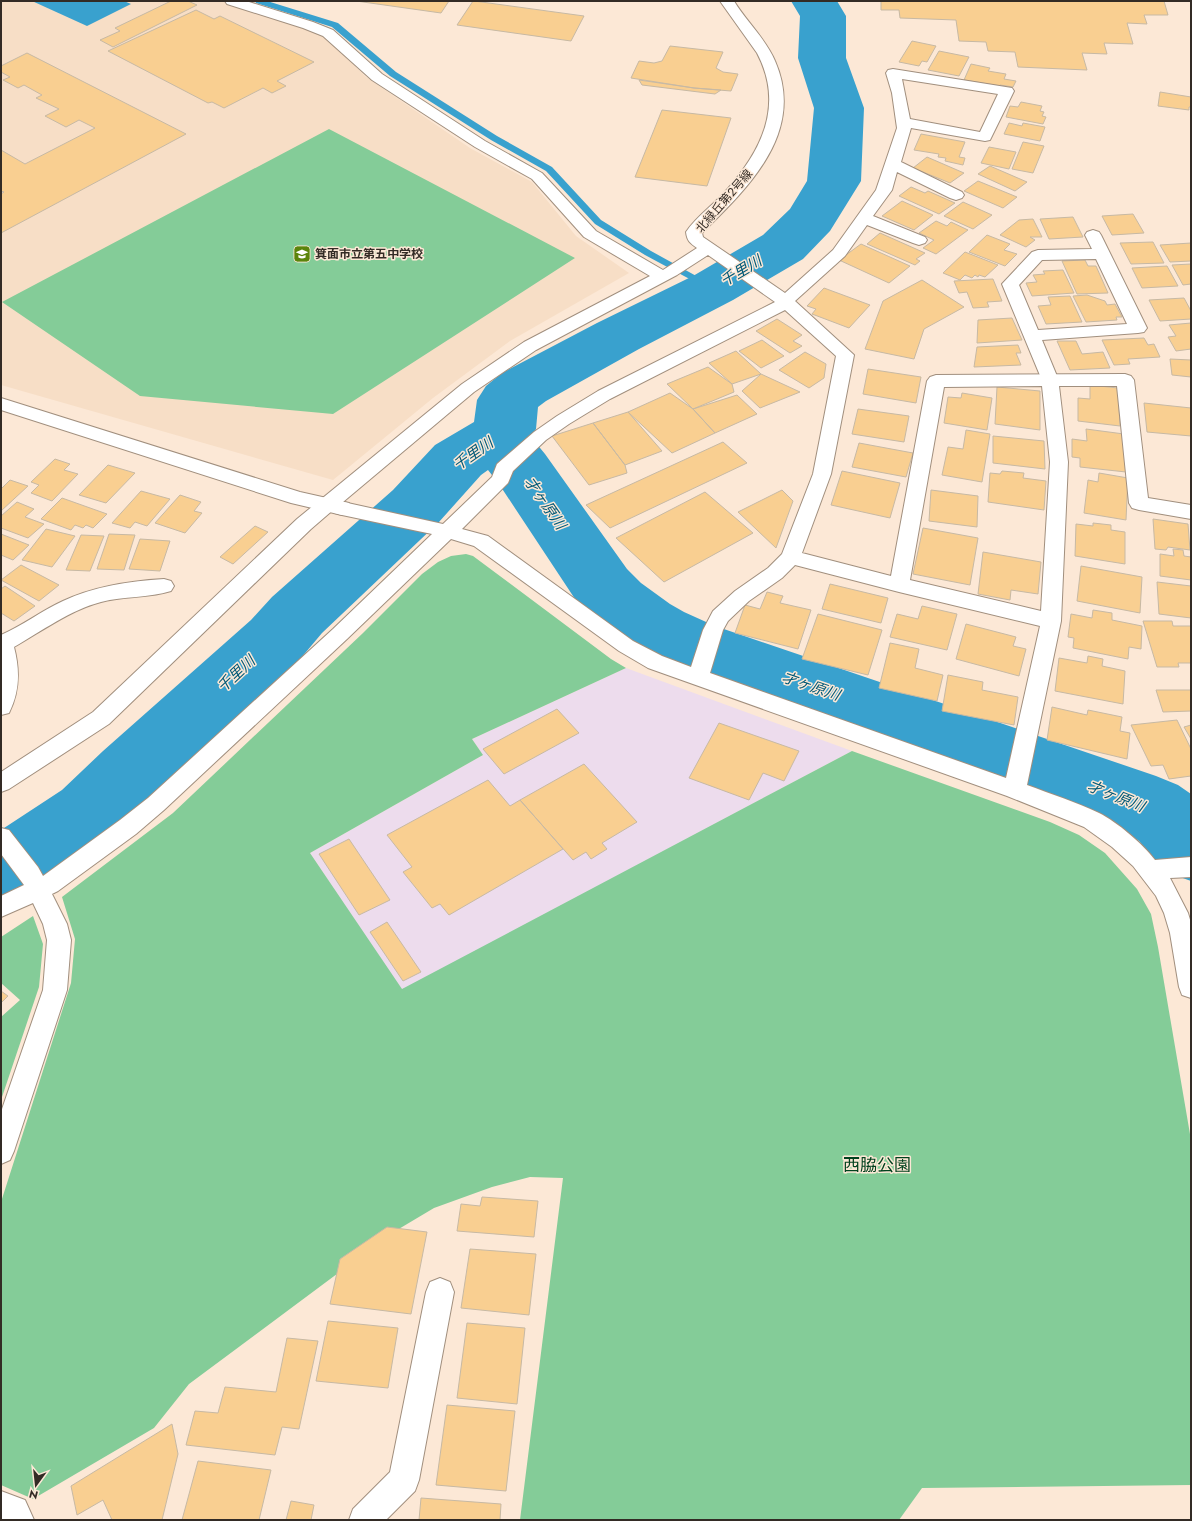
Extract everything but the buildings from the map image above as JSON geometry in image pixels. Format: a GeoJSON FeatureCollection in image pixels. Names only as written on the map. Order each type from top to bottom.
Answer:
{"type":"FeatureCollection","features":[{"type":"Feature","properties":{"kind":"street"},"geometry":{"type":"LineString","coordinates":[[232,1],[308,25],[328,34],[377,77],[480,144],[537,176],[590,234],[671,272]]}},
{"type":"Feature","properties":{"kind":"street","name":"北緑丘第2号線"},"geometry":{"type":"LineString","coordinates":[[706,248],[695,239],[694,232],[736,190],[761,156],[773,133],[777,114],[776,86],[768,62],[756,39],[727,1]]}},
{"type":"Feature","properties":{"kind":"street"},"geometry":{"type":"LineString","coordinates":[[1,907],[34,881],[50,884],[128,827],[156,804],[340,634],[437,529],[501,479],[504,468],[540,436],[604,395],[778,308],[781,299],[839,253],[884,190],[904,128],[903,122],[898,87],[893,73],[1007,91],[985,137],[903,122]]}},
{"type":"Feature","properties":{"kind":"street"},"geometry":{"type":"LineString","coordinates":[[893,164],[956,195]]}},
{"type":"Feature","properties":{"kind":"street"},"geometry":{"type":"LineString","coordinates":[[864,218],[919,240]]}},
{"type":"Feature","properties":{"kind":"street"},"geometry":{"type":"LineString","coordinates":[[1031,336],[1138,328],[1093,235]]}},
{"type":"Feature","properties":{"kind":"street"},"geometry":{"type":"LineString","coordinates":[[1,783],[101,718],[304,524],[335,506],[468,388],[530,346],[671,272],[706,248],[781,299],[845,355],[822,474],[791,557],[775,573],[742,596],[720,616],[710,640],[701,670]]}},
{"type":"Feature","properties":{"kind":"street"},"geometry":{"type":"LineString","coordinates":[[1015,790],[1051,621],[1059,462],[1050,381],[1010,284],[1038,255],[1102,254]]}},
{"type":"Feature","properties":{"kind":"street"},"geometry":{"type":"LineString","coordinates":[[899,585],[936,381],[1125,380],[1139,503],[1191,512]]}},
{"type":"Feature","properties":{"kind":"street"},"geometry":{"type":"LineString","coordinates":[[1,404],[298,498],[437,529],[485,543],[637,654],[655,662],[701,670],[1092,820],[1120,840],[1141,859],[1165,890],[1176,912],[1182,933],[1191,988]]}},
{"type":"Feature","properties":{"kind":"street"},"geometry":{"type":"LineString","coordinates":[[791,557],[899,585],[1051,621]]}},
{"type":"Feature","properties":{"kind":"street"},"geometry":{"type":"LineString","coordinates":[[1,707],[8,686],[9,666],[2,644],[79,602],[114,592],[135,588],[164,586]]}},
{"type":"Feature","properties":{"kind":"street"},"geometry":{"type":"LineString","coordinates":[[1,837],[34,881],[55,924],[59,940],[55,990],[1,1151]]}},
{"type":"Feature","properties":{"kind":"street"},"geometry":{"type":"LineString","coordinates":[[1151,870],[1191,867]]}},
{"type":"Feature","properties":{"kind":"street"},"geometry":{"type":"LineString","coordinates":[[364,1520],[404,1480],[440,1292]]}},
{"type":"Feature","properties":{"kind":"street"},"geometry":{"type":"LineString","coordinates":[[1,1506],[14,1511],[19,1520]]}},
{"type":"Feature","properties":{"kind":"shaded area","name":"箕面市立第五中学校"},"geometry":{"type":"Polygon","coordinates":[[[1,1],[223,1],[320,32],[366,77],[470,148],[532,182],[576,236],[629,273],[510,341],[433,398],[333,480],[1,385],[1,1]]]}},
{"type":"Feature","properties":{"kind":"shaded area"},"geometry":{"type":"Polygon","coordinates":[[[626,668],[852,751],[402,990],[310,853],[483,755],[472,739],[626,668]]]}},
{"type":"Feature","properties":{"kind":"green space"},"geometry":{"type":"Polygon","coordinates":[[[329,129],[575,258],[333,414],[140,396],[2,302],[329,129]]]}},
{"type":"Feature","properties":{"kind":"green space","name":"西脇公園"},"geometry":{"type":"Polygon","coordinates":[[[466,554],[473,556],[611,659],[626,668],[472,739],[483,755],[310,853],[402,989],[852,751],[1050,822],[1079,835],[1105,853],[1137,889],[1151,914],[1191,1140],[1191,1485],[922,1488],[899,1520],[520,1520],[563,1178],[530,1177],[492,1187],[434,1208],[392,1233],[189,1384],[154,1428],[33,1499],[1,1485],[1,1202],[71,983],[75,939],[62,897],[173,813],[363,633],[422,574],[438,562],[451,556],[466,554]]]}},
{"type":"Feature","properties":{"kind":"green space"},"geometry":{"type":"Polygon","coordinates":[[[33,916],[43,944],[39,987],[1,1100],[1,1017],[20,1000],[1,983],[1,937],[33,916]]]}},
{"type":"Feature","properties":{"kind":"water"},"geometry":{"type":"Polygon","coordinates":[[[32,1],[124,1],[131,4],[87,26],[32,1]]]}},
{"type":"Feature","properties":{"kind":"waterway"},"geometry":{"type":"LineString","coordinates":[[259,1],[335,25],[393,74],[494,138],[549,169],[598,222],[648,253],[713,288]]}},
{"type":"Feature","properties":{"kind":"waterway","name":"千里川"},"geometry":{"type":"LineString","coordinates":[[496,437],[504,429],[508,400],[524,387],[618,336],[713,288],[783,247],[811,219],[834,181],[839,108],[822,58],[823,16],[814,1]]}},
{"type":"Feature","properties":{"kind":"waterway","name":"千里川"},"geometry":{"type":"LineString","coordinates":[[1,867],[34,851],[90,812],[130,772],[276,639],[297,615],[416,506],[458,460],[496,437]]}},
{"type":"Feature","properties":{"kind":"waterway","name":"才ヶ原川"},"geometry":{"type":"LineString","coordinates":[[496,437],[522,469],[603,587],[631,613],[659,631],[690,645],[1129,798],[1150,807],[1167,819],[1191,848]]}},
{"type":"Feature","properties":{"kind":"place","name":"箕面市立第五中学校"},"geometry":{"type":"Point","coordinates":[302,254]}}]}
